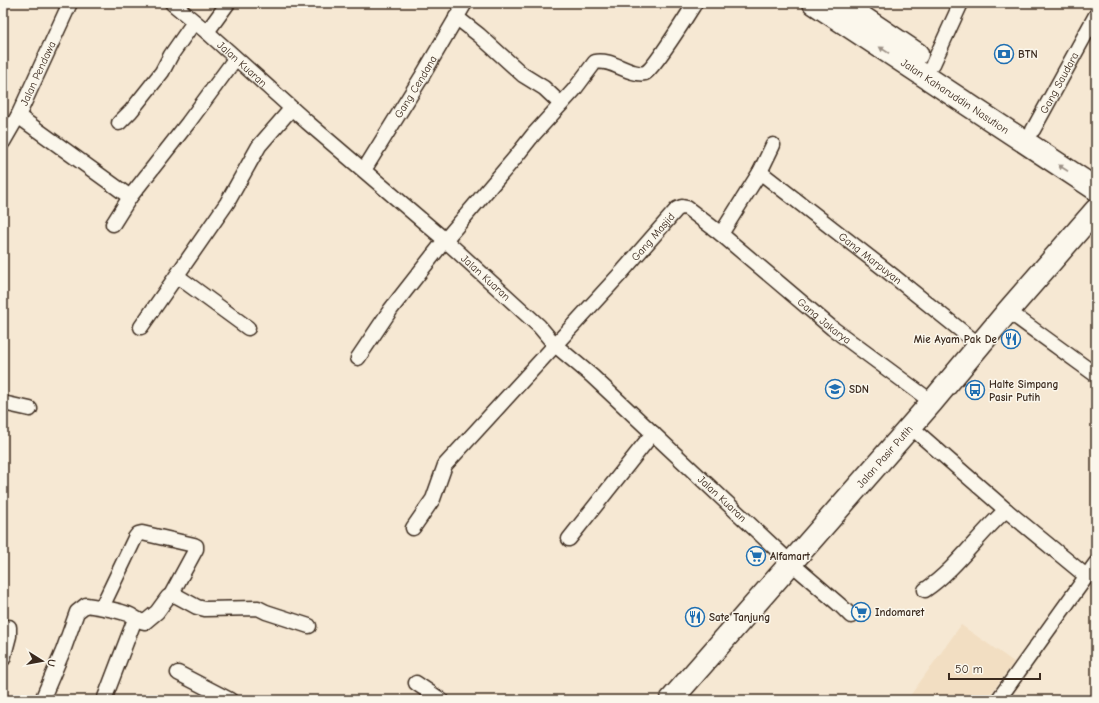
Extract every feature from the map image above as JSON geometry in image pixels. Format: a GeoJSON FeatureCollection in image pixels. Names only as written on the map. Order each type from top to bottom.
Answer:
{"type":"FeatureCollection","features":[{"type":"Feature","properties":{"kind":"highway","name":"Jalan Kaharuddin Nasution"},"geometry":{"type":"LineString","coordinates":[[814,3],[1096,189]]}},
{"type":"Feature","properties":{"kind":"highway","name":"Jalan Kaharuddin Nasution"},"geometry":{"type":"LineString","coordinates":[[841,3],[1096,171]]}},
{"type":"Feature","properties":{"kind":"highway","name":"Jalan Pasir Putih"},"geometry":{"type":"LineString","coordinates":[[671,700],[911,427],[979,345],[1096,210]]}},
{"type":"Feature","properties":{"kind":"street","name":"Jalan Pendawa"},"geometry":{"type":"LineString","coordinates":[[4,138],[18,116],[69,3]]}},
{"type":"Feature","properties":{"kind":"street","name":"Jalan Kuaran"},"geometry":{"type":"LineString","coordinates":[[172,3],[207,32],[291,109],[445,240],[539,326],[555,345],[592,376],[791,563],[842,606],[850,616]]}},
{"type":"Feature","properties":{"kind":"street"},"geometry":{"type":"LineString","coordinates":[[207,32],[228,3]]}},
{"type":"Feature","properties":{"kind":"street","name":"Gang Cendana"},"geometry":{"type":"LineString","coordinates":[[364,170],[465,3]]}},
{"type":"Feature","properties":{"kind":"street"},"geometry":{"type":"LineString","coordinates":[[358,358],[391,309],[445,240],[533,135],[574,90],[595,62],[601,61],[614,64],[625,70],[638,73],[645,72],[656,61],[695,3]]}},
{"type":"Feature","properties":{"kind":"street"},"geometry":{"type":"LineString","coordinates":[[933,64],[961,3]]}},
{"type":"Feature","properties":{"kind":"street","name":"Gang Saudara"},"geometry":{"type":"LineString","coordinates":[[1033,130],[1096,15]]}},
{"type":"Feature","properties":{"kind":"street"},"geometry":{"type":"LineString","coordinates":[[456,18],[479,35],[523,75],[544,88],[561,104]]}},
{"type":"Feature","properties":{"kind":"street"},"geometry":{"type":"LineString","coordinates":[[119,123],[131,111],[162,72],[171,54],[194,22]]}},
{"type":"Feature","properties":{"kind":"street"},"geometry":{"type":"LineString","coordinates":[[113,224],[130,196],[188,123],[235,59]]}},
{"type":"Feature","properties":{"kind":"street"},"geometry":{"type":"LineString","coordinates":[[142,328],[227,203],[259,146],[291,109]]}},
{"type":"Feature","properties":{"kind":"street"},"geometry":{"type":"LineString","coordinates":[[18,116],[130,196]]}},
{"type":"Feature","properties":{"kind":"street"},"geometry":{"type":"LineString","coordinates":[[721,234],[760,172],[774,145]]}},
{"type":"Feature","properties":{"kind":"street","name":"Gang Marpuyan"},"geometry":{"type":"LineString","coordinates":[[760,172],[979,345]]}},
{"type":"Feature","properties":{"kind":"street","name":"Gang Masjid"},"geometry":{"type":"LineString","coordinates":[[413,528],[433,499],[445,465],[678,209],[682,207],[687,208],[721,234]]}},
{"type":"Feature","properties":{"kind":"street","name":"Gang Jakarya"},"geometry":{"type":"LineString","coordinates":[[721,234],[832,328],[932,402]]}},
{"type":"Feature","properties":{"kind":"street"},"geometry":{"type":"LineString","coordinates":[[177,276],[248,328]]}},
{"type":"Feature","properties":{"kind":"street"},"geometry":{"type":"LineString","coordinates":[[1008,311],[1096,375]]}},
{"type":"Feature","properties":{"kind":"street"},"geometry":{"type":"LineString","coordinates":[[3,403],[30,409]]}},
{"type":"Feature","properties":{"kind":"street"},"geometry":{"type":"LineString","coordinates":[[911,427],[1006,510],[1086,576]]}},
{"type":"Feature","properties":{"kind":"street"},"geometry":{"type":"LineString","coordinates":[[570,539],[653,433]]}},
{"type":"Feature","properties":{"kind":"street"},"geometry":{"type":"LineString","coordinates":[[925,590],[946,574],[991,523],[1006,510]]}},
{"type":"Feature","properties":{"kind":"street"},"geometry":{"type":"LineString","coordinates":[[42,700],[63,651],[77,612],[86,605],[102,607],[130,614],[135,619],[145,622],[157,612],[171,595],[196,549],[196,546],[142,533],[138,534],[102,607]]}},
{"type":"Feature","properties":{"kind":"street"},"geometry":{"type":"LineString","coordinates":[[998,700],[1096,563]]}},
{"type":"Feature","properties":{"kind":"street"},"geometry":{"type":"LineString","coordinates":[[171,595],[175,595],[197,607],[205,609],[258,608],[310,626]]}},
{"type":"Feature","properties":{"kind":"street"},"geometry":{"type":"LineString","coordinates":[[104,700],[135,619]]}},
{"type":"Feature","properties":{"kind":"street"},"geometry":{"type":"LineString","coordinates":[[3,659],[9,636],[9,627]]}},
{"type":"Feature","properties":{"kind":"street"},"geometry":{"type":"LineString","coordinates":[[178,673],[230,700]]}},
{"type":"Feature","properties":{"kind":"street"},"geometry":{"type":"LineString","coordinates":[[416,683],[441,700]]}},
{"type":"Feature","properties":{"kind":"shaded area"},"geometry":{"type":"Polygon","coordinates":[[[961,625],[1014,662],[986,700],[907,700],[961,625]]]}},
{"type":"Feature","properties":{"kind":"place","name":"BTN"},"geometry":{"type":"Point","coordinates":[1004,54]}},
{"type":"Feature","properties":{"kind":"place","name":"Mie Ayam Pak De"},"geometry":{"type":"Point","coordinates":[1011,339]}},
{"type":"Feature","properties":{"kind":"place","name":"SDN"},"geometry":{"type":"Point","coordinates":[835,389]}},
{"type":"Feature","properties":{"kind":"place","name":"Halte Simpang Pasir Putih"},"geometry":{"type":"Point","coordinates":[975,390]}},
{"type":"Feature","properties":{"kind":"place","name":"Alfamart"},"geometry":{"type":"Point","coordinates":[756,556]}},
{"type":"Feature","properties":{"kind":"place","name":"Indomaret"},"geometry":{"type":"Point","coordinates":[861,612]}},
{"type":"Feature","properties":{"kind":"place","name":"Sate Tanjung"},"geometry":{"type":"Point","coordinates":[695,617]}}]}
